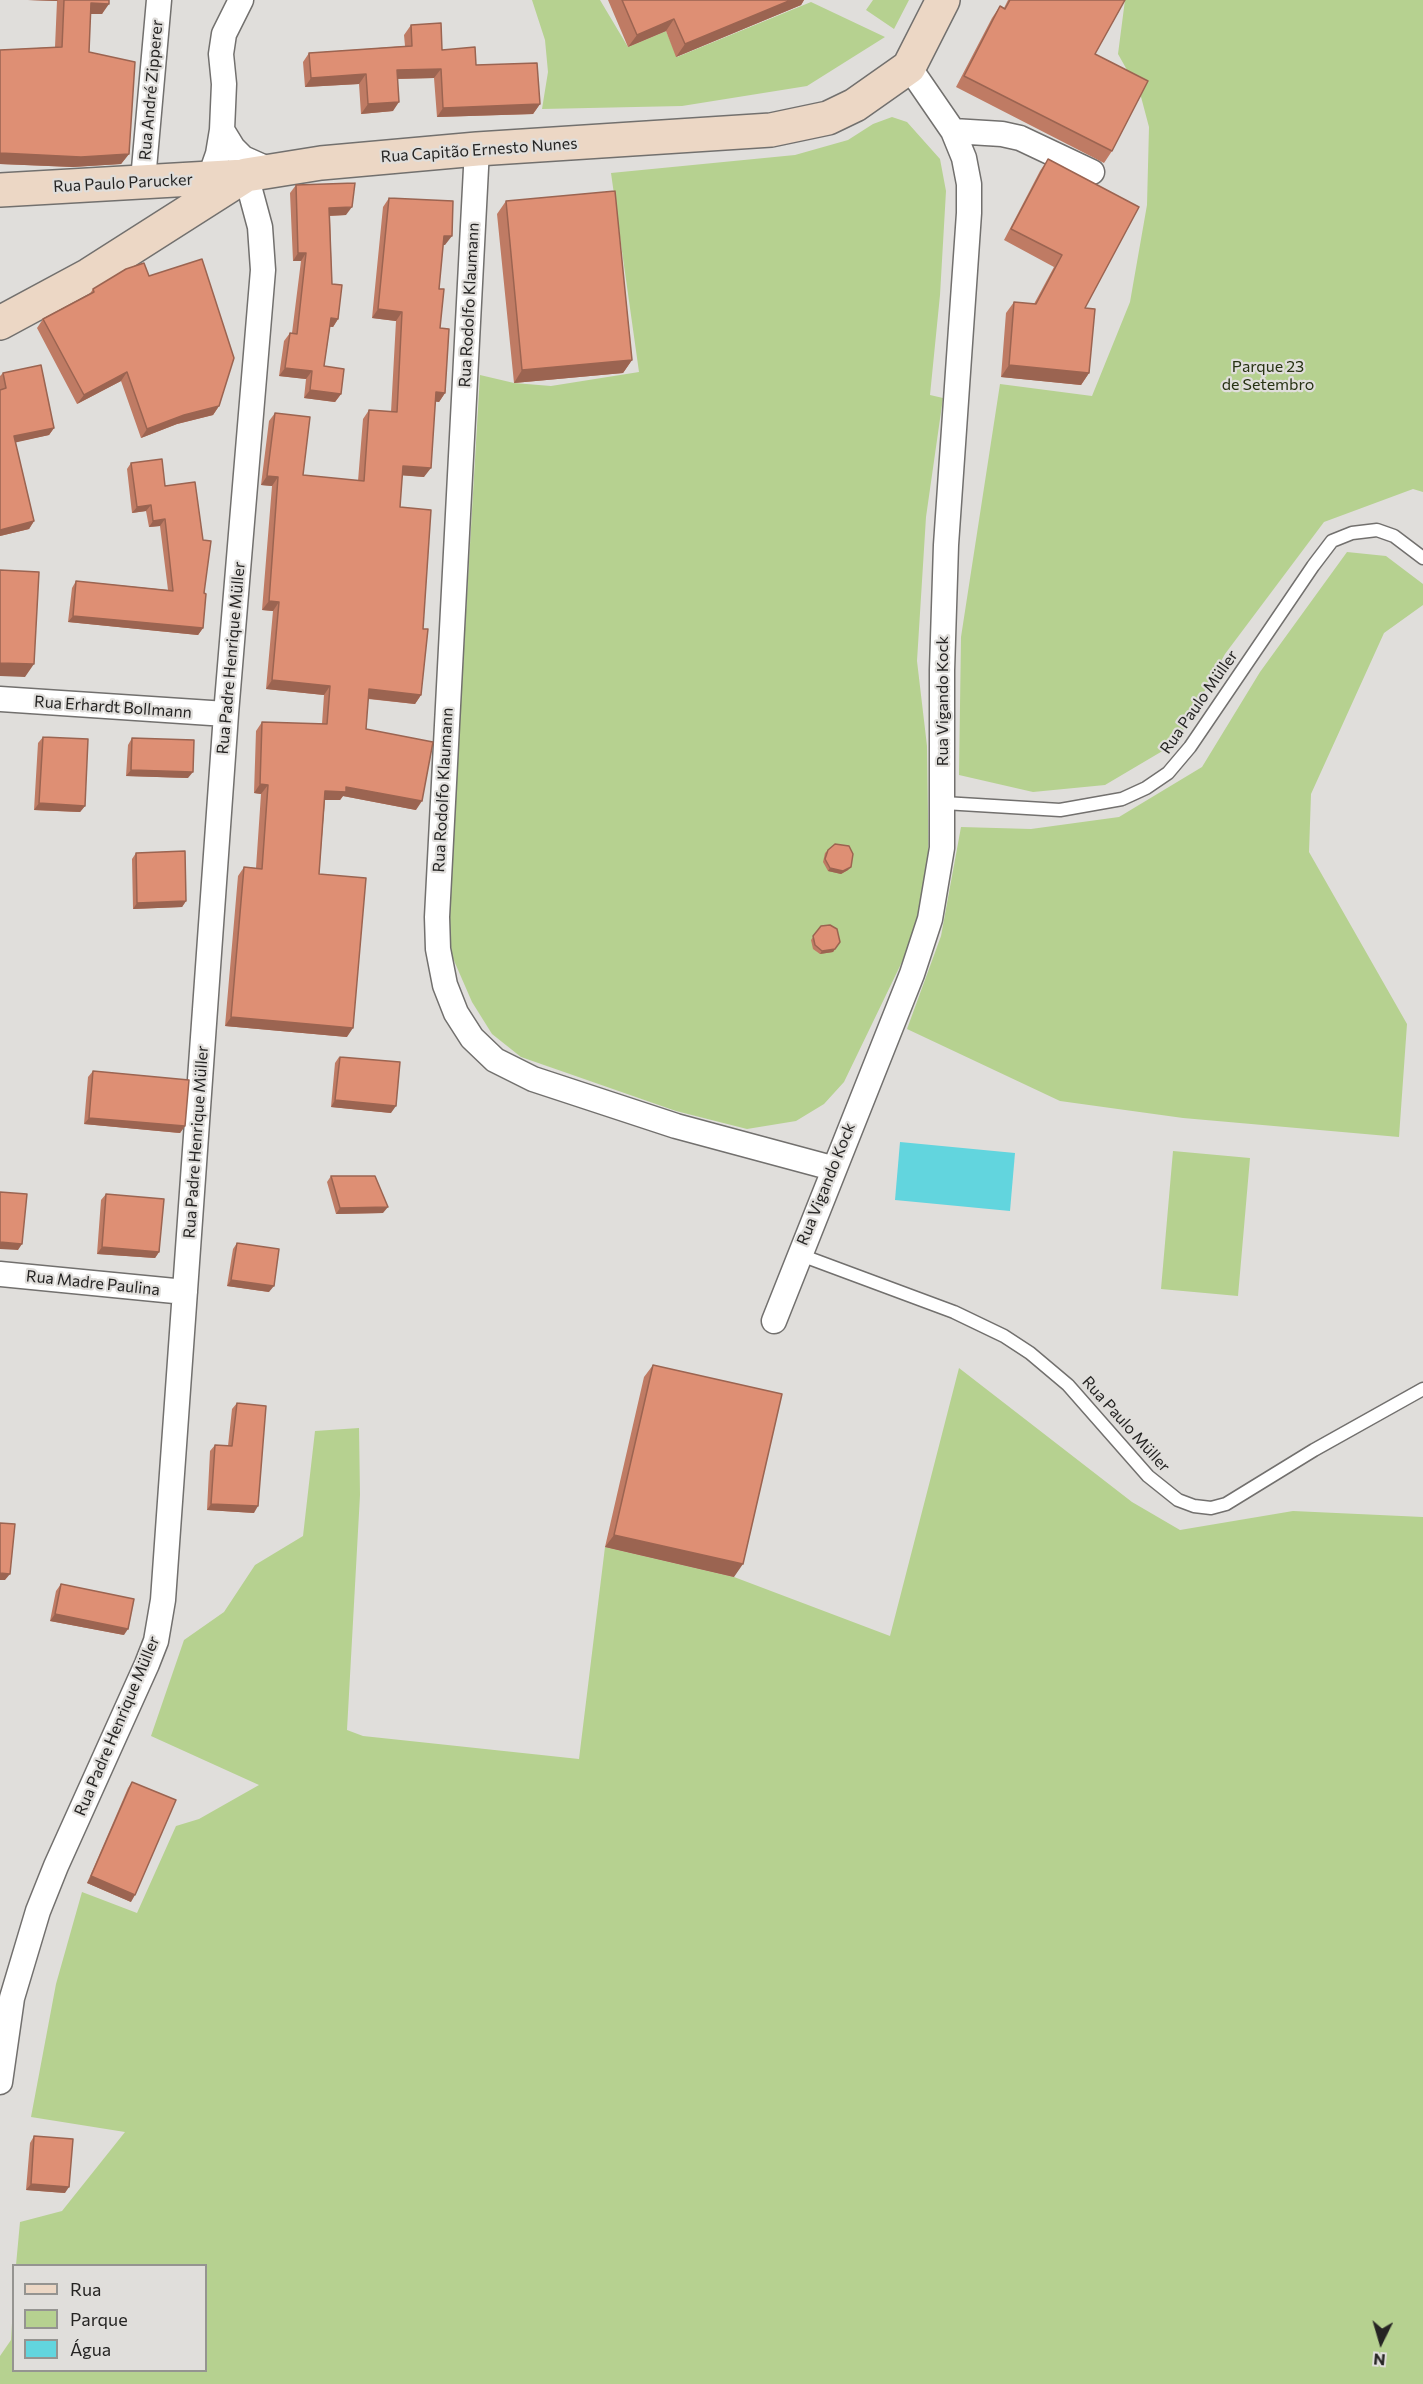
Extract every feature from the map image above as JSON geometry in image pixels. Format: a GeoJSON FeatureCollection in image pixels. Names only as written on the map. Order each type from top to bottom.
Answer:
{"type":"FeatureCollection","features":[{"type":"Feature","properties":{"kind":"main road","name":"Rua Capitão Ernesto Nunes"},"geometry":{"type":"LineString","coordinates":[[0,323],[89,275],[158,231],[204,193],[258,173],[477,149],[740,133],[801,126],[828,118],[855,105],[909,68],[943,0]]}},
{"type":"Feature","properties":{"kind":"main road","name":"Rua Paulo Parucker"},"geometry":{"type":"LineString","coordinates":[[0,190],[143,180],[204,193]]}},
{"type":"Feature","properties":{"kind":"main road"},"geometry":{"type":"LineString","coordinates":[[143,180],[166,200],[166,213],[158,231]]}},
{"type":"Feature","properties":{"kind":"street","name":"Rua André Zipperer"},"geometry":{"type":"LineString","coordinates":[[143,180],[159,0]]}},
{"type":"Feature","properties":{"kind":"street"},"geometry":{"type":"LineString","coordinates":[[204,193],[222,130],[224,84],[221,54],[224,34],[241,0]]}},
{"type":"Feature","properties":{"kind":"street","name":"Rua Vigando Kock"},"geometry":{"type":"LineString","coordinates":[[774,1321],[832,1168],[912,974],[930,920],[942,848],[944,803],[942,670],[946,545],[969,213],[969,184],[964,158],[953,131],[909,68]]}},
{"type":"Feature","properties":{"kind":"street"},"geometry":{"type":"LineString","coordinates":[[222,130],[233,148],[258,173]]}},
{"type":"Feature","properties":{"kind":"street"},"geometry":{"type":"LineString","coordinates":[[953,131],[1002,134],[1020,138],[1092,172]]}},
{"type":"Feature","properties":{"kind":"street","name":"Rua Rodolfo Klaumann"},"geometry":{"type":"LineString","coordinates":[[477,149],[437,897],[438,949],[445,985],[456,1013],[472,1038],[495,1060],[533,1079],[676,1126],[832,1168]]}},
{"type":"Feature","properties":{"kind":"street","name":"Rua Padre Henrique Müller"},"geometry":{"type":"LineString","coordinates":[[0,2082],[12,1998],[38,1911],[156,1641],[163,1600],[226,714],[263,270],[258,173]]}},
{"type":"Feature","properties":{"kind":"street","name":"Rua Erhardt Bollmann"},"geometry":{"type":"LineString","coordinates":[[0,699],[226,714]]}},
{"type":"Feature","properties":{"kind":"street","name":"Rua Madre Paulina"},"geometry":{"type":"LineString","coordinates":[[0,1274],[185,1292]]}},
{"type":"Feature","properties":{"kind":"lane","name":"Rua Paulo Müller"},"geometry":{"type":"LineString","coordinates":[[944,803],[1060,810],[1122,799],[1146,788],[1168,773],[1190,747],[1313,566],[1332,542],[1352,533],[1377,530],[1394,536],[1423,558]]}},
{"type":"Feature","properties":{"kind":"lane","name":"Rua Paulo Müller"},"geometry":{"type":"LineString","coordinates":[[798,1254],[954,1312],[1004,1336],[1030,1353],[1068,1384],[1148,1476],[1178,1500],[1194,1506],[1211,1508],[1226,1504],[1314,1449],[1423,1389]]}},
{"type":"Feature","properties":{"kind":"green space"},"geometry":{"type":"Polygon","coordinates":[[[532,0],[600,0],[628,47],[666,31],[677,57],[811,2],[885,37],[807,86],[682,106],[542,109],[548,72],[545,40],[532,0]]]}},
{"type":"Feature","properties":{"kind":"green space"},"geometry":{"type":"Polygon","coordinates":[[[873,0],[909,0],[894,29],[866,10],[873,0]]]}},
{"type":"Feature","properties":{"kind":"green space","name":"Parque 23 de Setembro"},"geometry":{"type":"Polygon","coordinates":[[[1125,0],[1423,0],[1423,492],[1413,489],[1324,522],[1225,654],[1176,743],[1105,785],[1033,792],[959,775],[961,637],[1000,384],[1092,396],[1130,302],[1147,205],[1149,127],[1140,93],[1118,54],[1125,0]]]}},
{"type":"Feature","properties":{"kind":"green space"},"geometry":{"type":"Polygon","coordinates":[[[892,117],[907,122],[940,159],[946,191],[940,295],[930,395],[943,398],[926,517],[917,661],[927,746],[929,886],[913,939],[844,1082],[824,1104],[796,1121],[747,1129],[676,1111],[521,1057],[492,1034],[472,1002],[452,956],[448,917],[480,375],[514,383],[551,386],[639,372],[611,173],[795,155],[848,140],[873,124],[892,117]]]}},
{"type":"Feature","properties":{"kind":"green space"},"geometry":{"type":"Polygon","coordinates":[[[1347,552],[1386,556],[1423,584],[1423,605],[1384,633],[1311,794],[1309,852],[1407,1024],[1399,1137],[1183,1118],[1060,1101],[907,1029],[941,936],[961,827],[1031,829],[1119,817],[1202,767],[1260,672],[1347,552]]]}},
{"type":"Feature","properties":{"kind":"green space"},"geometry":{"type":"Polygon","coordinates":[[[1173,1151],[1250,1158],[1238,1296],[1161,1289],[1173,1151]]]}},
{"type":"Feature","properties":{"kind":"green space"},"geometry":{"type":"Polygon","coordinates":[[[959,1368],[1132,1502],[1180,1530],[1293,1511],[1423,1517],[1423,2384],[0,2384],[0,2356],[11,2340],[12,2323],[12,2372],[207,2372],[207,2264],[16,2264],[20,2222],[62,2211],[125,2132],[31,2117],[56,1984],[82,1892],[137,1913],[176,1826],[199,1819],[259,1785],[151,1736],[184,1640],[224,1612],[255,1565],[303,1536],[315,1431],[359,1428],[360,1495],[347,1730],[363,1736],[579,1759],[605,1547],[734,1577],[890,1636],[959,1368]]]}},
{"type":"Feature","properties":{"kind":"water"},"geometry":{"type":"Polygon","coordinates":[[[900,1142],[1015,1153],[1010,1211],[895,1200],[900,1142]]]}},
{"type":"Feature","properties":{"kind":"building"},"geometry":{"type":"Polygon","coordinates":[[[64,0],[109,0],[109,4],[91,3],[89,52],[135,62],[129,154],[81,157],[0,153],[0,50],[62,47],[64,0]]]}},
{"type":"Feature","properties":{"kind":"building"},"geometry":{"type":"Polygon","coordinates":[[[622,0],[791,0],[685,44],[674,19],[637,35],[622,0]]]}},
{"type":"Feature","properties":{"kind":"building"},"geometry":{"type":"Polygon","coordinates":[[[1010,0],[1125,0],[1095,54],[1148,81],[1112,151],[964,76],[1000,6],[1005,9],[1010,0]]]}},
{"type":"Feature","properties":{"kind":"building"},"geometry":{"type":"Polygon","coordinates":[[[441,23],[442,50],[475,47],[476,65],[537,63],[540,104],[443,108],[441,69],[397,70],[399,102],[368,104],[366,74],[311,78],[309,53],[412,46],[411,25],[441,23]]]}},
{"type":"Feature","properties":{"kind":"building"},"geometry":{"type":"Polygon","coordinates":[[[1048,159],[1139,207],[1085,308],[1095,309],[1089,373],[1009,365],[1014,302],[1036,304],[1062,255],[1011,229],[1048,159]]]}},
{"type":"Feature","properties":{"kind":"building"},"geometry":{"type":"Polygon","coordinates":[[[355,183],[352,207],[329,208],[332,284],[342,285],[338,319],[331,318],[324,366],[344,369],[341,394],[310,390],[312,371],[285,368],[290,333],[297,334],[306,253],[298,253],[296,185],[355,183]]]}},
{"type":"Feature","properties":{"kind":"building"},"geometry":{"type":"Polygon","coordinates":[[[615,191],[632,360],[522,370],[506,201],[615,191]]]}},
{"type":"Feature","properties":{"kind":"building"},"geometry":{"type":"Polygon","coordinates":[[[389,198],[453,201],[452,236],[444,236],[439,289],[444,289],[440,328],[449,329],[445,393],[436,392],[431,468],[403,466],[400,507],[431,510],[423,629],[428,629],[421,695],[369,689],[366,729],[433,742],[422,801],[346,787],[346,792],[325,791],[319,874],[366,878],[353,1028],[231,1017],[244,867],[262,869],[268,785],[260,784],[262,722],[327,724],[330,686],[272,680],[279,602],[269,601],[278,477],[267,476],[275,413],[310,417],[303,475],[364,481],[369,410],[397,412],[402,312],[378,309],[389,198]]]}},
{"type":"Feature","properties":{"kind":"building"},"geometry":{"type":"Polygon","coordinates":[[[202,259],[234,358],[219,406],[184,415],[147,429],[127,372],[84,395],[43,319],[94,292],[93,289],[126,269],[144,263],[149,276],[202,259]]]}},
{"type":"Feature","properties":{"kind":"building"},"geometry":{"type":"Polygon","coordinates":[[[41,365],[54,428],[14,436],[34,521],[0,530],[0,390],[6,388],[3,373],[41,365]]]}},
{"type":"Feature","properties":{"kind":"building"},"geometry":{"type":"Polygon","coordinates":[[[162,459],[165,486],[195,482],[203,540],[211,541],[204,593],[206,594],[203,628],[73,616],[76,581],[173,591],[165,519],[153,521],[151,505],[137,507],[131,463],[162,459]]]}},
{"type":"Feature","properties":{"kind":"building"},"geometry":{"type":"Polygon","coordinates":[[[0,570],[39,572],[34,664],[0,663],[0,570]]]}},
{"type":"Feature","properties":{"kind":"building"},"geometry":{"type":"Polygon","coordinates":[[[43,737],[88,739],[85,806],[39,803],[43,737]]]}},
{"type":"Feature","properties":{"kind":"building"},"geometry":{"type":"Polygon","coordinates":[[[132,738],[194,740],[193,772],[131,770],[132,738]]]}},
{"type":"Feature","properties":{"kind":"building"},"geometry":{"type":"Polygon","coordinates":[[[835,844],[849,846],[853,854],[851,867],[843,871],[830,868],[825,859],[828,850],[835,844]]]}},
{"type":"Feature","properties":{"kind":"building"},"geometry":{"type":"Polygon","coordinates":[[[185,851],[186,901],[137,903],[136,853],[185,851]]]}},
{"type":"Feature","properties":{"kind":"building"},"geometry":{"type":"Polygon","coordinates":[[[830,925],[837,929],[840,942],[835,949],[822,951],[815,945],[813,936],[821,926],[830,925]]]}},
{"type":"Feature","properties":{"kind":"building"},"geometry":{"type":"Polygon","coordinates":[[[340,1057],[400,1062],[396,1106],[335,1100],[340,1057]]]}},
{"type":"Feature","properties":{"kind":"building"},"geometry":{"type":"Polygon","coordinates":[[[93,1071],[189,1080],[185,1126],[89,1118],[93,1071]]]}},
{"type":"Feature","properties":{"kind":"building"},"geometry":{"type":"Polygon","coordinates":[[[331,1176],[375,1176],[388,1207],[340,1208],[331,1176]]]}},
{"type":"Feature","properties":{"kind":"building"},"geometry":{"type":"Polygon","coordinates":[[[0,1192],[27,1194],[22,1244],[0,1242],[0,1192]]]}},
{"type":"Feature","properties":{"kind":"building"},"geometry":{"type":"Polygon","coordinates":[[[106,1194],[164,1199],[159,1252],[102,1247],[106,1194]]]}},
{"type":"Feature","properties":{"kind":"building"},"geometry":{"type":"Polygon","coordinates":[[[237,1243],[279,1249],[274,1286],[231,1280],[237,1243]]]}},
{"type":"Feature","properties":{"kind":"building"},"geometry":{"type":"Polygon","coordinates":[[[653,1365],[782,1394],[743,1564],[614,1535],[653,1365]]]}},
{"type":"Feature","properties":{"kind":"building"},"geometry":{"type":"Polygon","coordinates":[[[237,1403],[266,1406],[258,1506],[211,1504],[215,1445],[232,1446],[237,1403]]]}},
{"type":"Feature","properties":{"kind":"building"},"geometry":{"type":"Polygon","coordinates":[[[0,1523],[15,1524],[10,1574],[0,1573],[0,1523]]]}},
{"type":"Feature","properties":{"kind":"building"},"geometry":{"type":"Polygon","coordinates":[[[61,1584],[134,1599],[128,1629],[55,1614],[61,1584]]]}},
{"type":"Feature","properties":{"kind":"building"},"geometry":{"type":"Polygon","coordinates":[[[132,1782],[176,1800],[135,1895],[91,1876],[132,1782]]]}},
{"type":"Feature","properties":{"kind":"building"},"geometry":{"type":"Polygon","coordinates":[[[34,2136],[73,2139],[69,2187],[31,2184],[34,2136]]]}}]}
